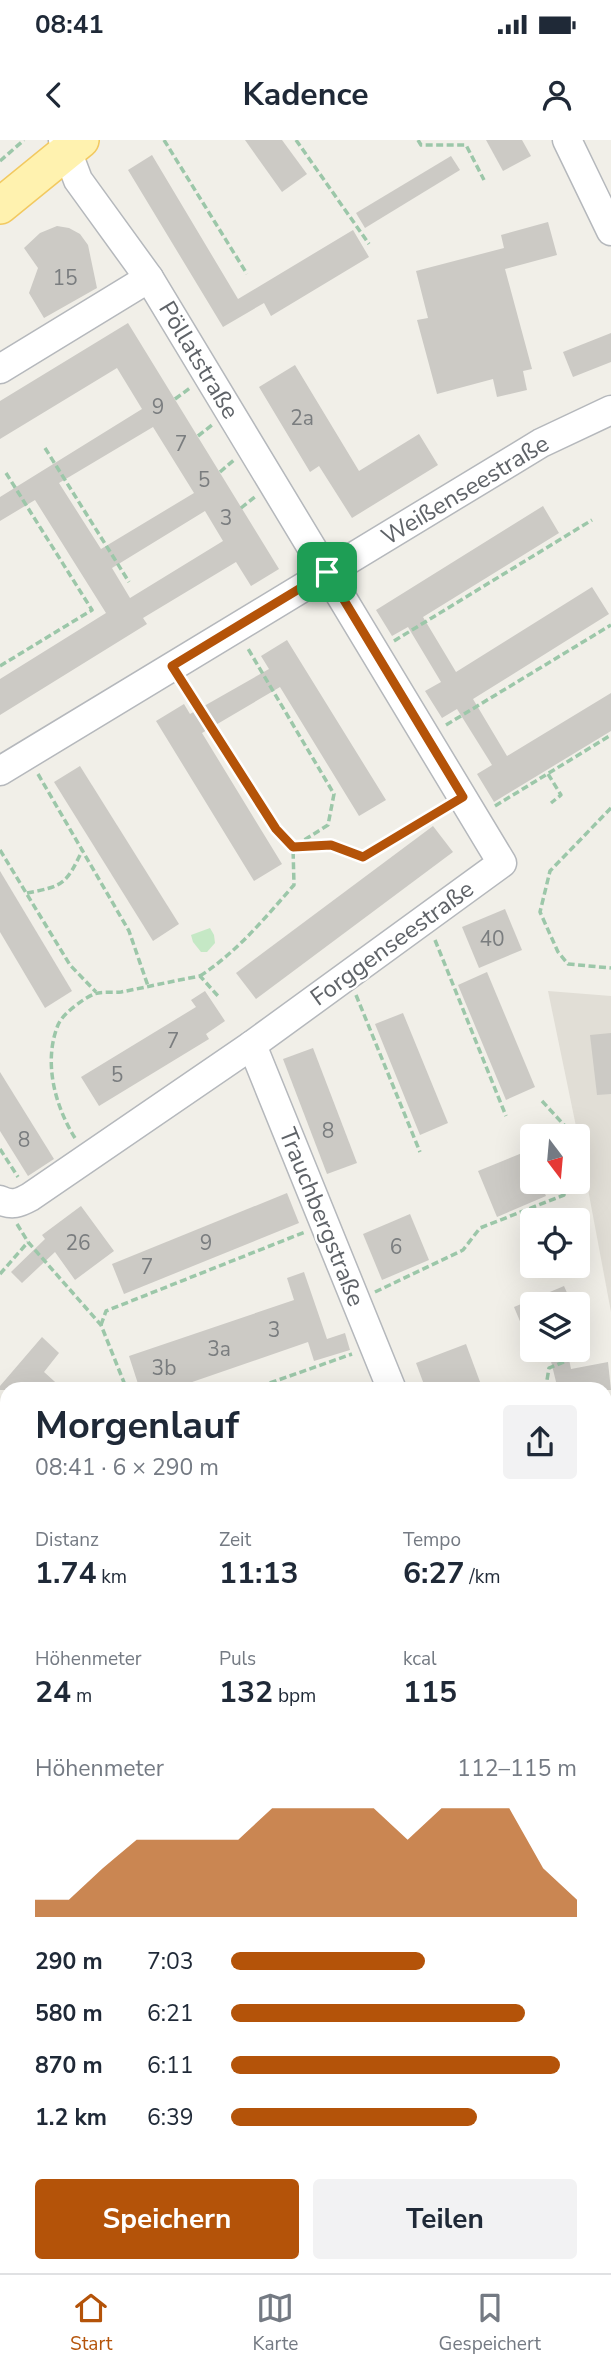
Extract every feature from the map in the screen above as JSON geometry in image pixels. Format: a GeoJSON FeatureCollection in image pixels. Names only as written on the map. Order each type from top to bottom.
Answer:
{"type":"FeatureCollection","features":[{"type":"Feature","properties":{"kind":"main road"},"geometry":{"type":"LineString","coordinates":[[0,206],[70,144]]}},
{"type":"Feature","properties":{"kind":"street"},"geometry":{"type":"LineString","coordinates":[[567,140],[611,231]]}},
{"type":"Feature","properties":{"kind":"street","name":"Pöllatstraße"},"geometry":{"type":"LineString","coordinates":[[70,144],[86,193],[149,278],[327,572]]}},
{"type":"Feature","properties":{"kind":"street"},"geometry":{"type":"LineString","coordinates":[[0,369],[149,278]]}},
{"type":"Feature","properties":{"kind":"street","name":"Weißenseestraße"},"geometry":{"type":"LineString","coordinates":[[0,771],[541,443],[611,410]]}},
{"type":"Feature","properties":{"kind":"street","name":"Forggenseestraße"},"geometry":{"type":"LineString","coordinates":[[13,1200],[87,1157],[251,1045],[502,863],[327,572]]}},
{"type":"Feature","properties":{"kind":"street","name":"Trauchbergstraße"},"geometry":{"type":"LineString","coordinates":[[251,1045],[389,1382]]}},
{"type":"Feature","properties":{"kind":"path"},"geometry":{"type":"LineString","coordinates":[[0,161],[24,140]]}},
{"type":"Feature","properties":{"kind":"path"},"geometry":{"type":"LineString","coordinates":[[164,140],[247,274]]}},
{"type":"Feature","properties":{"kind":"path"},"geometry":{"type":"LineString","coordinates":[[296,140],[369,244]]}},
{"type":"Feature","properties":{"kind":"path"},"geometry":{"type":"LineString","coordinates":[[418,140],[421,145],[466,145],[484,180]]}},
{"type":"Feature","properties":{"kind":"path"},"geometry":{"type":"LineString","coordinates":[[45,448],[128,583]]}},
{"type":"Feature","properties":{"kind":"path"},"geometry":{"type":"LineString","coordinates":[[0,666],[92,610],[6,472]]}},
{"type":"Feature","properties":{"kind":"path"},"geometry":{"type":"LineString","coordinates":[[376,653],[592,520]]}},
{"type":"Feature","properties":{"kind":"path"},"geometry":{"type":"LineString","coordinates":[[426,737],[611,625]]}},
{"type":"Feature","properties":{"kind":"path"},"geometry":{"type":"LineString","coordinates":[[236,627],[334,794],[328,825],[293,847]]}},
{"type":"Feature","properties":{"kind":"path"},"geometry":{"type":"LineString","coordinates":[[87,1157],[64,1119],[53,1083],[52,1047],[59,1022],[79,1004],[97,993],[117,992],[200,976],[221,962],[294,885],[293,847],[276,829],[172,666]]}},
{"type":"Feature","properties":{"kind":"path"},"geometry":{"type":"LineString","coordinates":[[293,847],[331,845],[363,857],[548,774],[611,735]]}},
{"type":"Feature","properties":{"kind":"path"},"geometry":{"type":"LineString","coordinates":[[27,755],[129,931],[148,986]]}},
{"type":"Feature","properties":{"kind":"path"},"geometry":{"type":"LineString","coordinates":[[548,774],[561,794],[551,803]]}},
{"type":"Feature","properties":{"kind":"path"},"geometry":{"type":"LineString","coordinates":[[611,808],[550,871],[540,912],[558,952],[568,964],[611,968]]}},
{"type":"Feature","properties":{"kind":"path"},"geometry":{"type":"LineString","coordinates":[[0,850],[70,965],[97,993]]}},
{"type":"Feature","properties":{"kind":"path"},"geometry":{"type":"LineString","coordinates":[[26,893],[52,888],[70,877],[82,851]]}},
{"type":"Feature","properties":{"kind":"path"},"geometry":{"type":"LineString","coordinates":[[426,919],[506,1116]]}},
{"type":"Feature","properties":{"kind":"path"},"geometry":{"type":"LineString","coordinates":[[348,975],[420,1152]]}},
{"type":"Feature","properties":{"kind":"path"},"geometry":{"type":"LineString","coordinates":[[200,976],[218,996]]}},
{"type":"Feature","properties":{"kind":"path"},"geometry":{"type":"LineString","coordinates":[[542,1101],[563,1124]]}},
{"type":"Feature","properties":{"kind":"path"},"geometry":{"type":"LineString","coordinates":[[0,1149],[20,1231],[101,1325],[124,1382]]}},
{"type":"Feature","properties":{"kind":"path"},"geometry":{"type":"LineString","coordinates":[[355,1301],[463,1250],[480,1228],[564,1194]]}},
{"type":"Feature","properties":{"kind":"path"},"geometry":{"type":"LineString","coordinates":[[101,1325],[106,1311],[324,1224]]}},
{"type":"Feature","properties":{"kind":"path"},"geometry":{"type":"LineString","coordinates":[[0,1274],[28,1242]]}},
{"type":"Feature","properties":{"kind":"path"},"geometry":{"type":"LineString","coordinates":[[273,1382],[374,1347]]}},
{"type":"Feature","properties":{"kind":"path"},"geometry":{"type":"LineString","coordinates":[[548,1382],[549,1368],[564,1362]]}},
{"type":"Feature","properties":{"kind":"shaded area"},"geometry":{"type":"Polygon","coordinates":[[[548,991],[611,996],[611,1312],[589,1194],[590,1124],[576,1124],[548,991]]]}},
{"type":"Feature","properties":{"kind":"green space"},"geometry":{"type":"Polygon","coordinates":[[[210,928],[215,943],[207,952],[201,952],[191,935],[210,928]]]}},
{"type":"Feature","properties":{"kind":"building"},"geometry":{"type":"Polygon","coordinates":[[[245,140],[282,140],[307,174],[282,192],[245,140]]]}},
{"type":"Feature","properties":{"kind":"building"},"geometry":{"type":"Polygon","coordinates":[[[486,140],[522,140],[531,156],[503,171],[486,140]]]}},
{"type":"Feature","properties":{"kind":"building"},"geometry":{"type":"Polygon","coordinates":[[[152,155],[238,299],[353,230],[369,257],[271,316],[264,303],[223,327],[128,170],[152,155]]]}},
{"type":"Feature","properties":{"kind":"building"},"geometry":{"type":"Polygon","coordinates":[[[451,156],[460,170],[365,228],[356,213],[451,156]]]}},
{"type":"Feature","properties":{"kind":"building"},"geometry":{"type":"Polygon","coordinates":[[[548,222],[557,255],[505,269],[532,369],[523,371],[527,390],[497,397],[493,379],[437,394],[417,320],[428,318],[416,271],[504,248],[501,235],[548,222]]]}},
{"type":"Feature","properties":{"kind":"building"},"geometry":{"type":"Polygon","coordinates":[[[57,226],[80,234],[88,245],[97,288],[44,318],[29,293],[38,268],[24,248],[40,233],[57,226]]]}},
{"type":"Feature","properties":{"kind":"building"},"geometry":{"type":"Polygon","coordinates":[[[128,323],[279,569],[251,586],[236,562],[143,618],[147,624],[0,715],[0,679],[106,613],[35,500],[0,521],[0,497],[142,409],[117,368],[0,439],[0,401],[128,323]],[[153,427],[59,483],[101,549],[194,493],[153,427]],[[205,511],[112,568],[130,598],[223,541],[205,511]]]}},
{"type":"Feature","properties":{"kind":"building"},"geometry":{"type":"Polygon","coordinates":[[[611,333],[611,362],[573,377],[563,352],[611,333]]]}},
{"type":"Feature","properties":{"kind":"building"},"geometry":{"type":"Polygon","coordinates":[[[295,365],[359,471],[419,434],[438,465],[352,518],[319,466],[310,472],[259,387],[295,365]]]}},
{"type":"Feature","properties":{"kind":"building"},"geometry":{"type":"Polygon","coordinates":[[[543,506],[559,533],[423,617],[456,672],[592,587],[609,614],[473,699],[507,756],[611,693],[611,731],[494,802],[477,774],[492,765],[457,709],[442,718],[425,691],[441,682],[408,627],[392,636],[376,610],[543,506]]]}},
{"type":"Feature","properties":{"kind":"building"},"geometry":{"type":"Polygon","coordinates":[[[287,640],[386,800],[359,816],[280,687],[202,733],[282,864],[254,881],[156,721],[184,704],[190,714],[269,669],[261,656],[287,640]]]}},
{"type":"Feature","properties":{"kind":"building"},"geometry":{"type":"Polygon","coordinates":[[[80,766],[179,924],[153,941],[54,782],[80,766]]]}},
{"type":"Feature","properties":{"kind":"building"},"geometry":{"type":"Polygon","coordinates":[[[433,826],[453,852],[256,999],[236,973],[433,826]]]}},
{"type":"Feature","properties":{"kind":"building"},"geometry":{"type":"Polygon","coordinates":[[[0,871],[72,991],[45,1008],[0,932],[0,871]]]}},
{"type":"Feature","properties":{"kind":"building"},"geometry":{"type":"Polygon","coordinates":[[[505,909],[522,950],[479,968],[462,927],[505,909]]]}},
{"type":"Feature","properties":{"kind":"building"},"geometry":{"type":"Polygon","coordinates":[[[487,972],[535,1087],[506,1100],[458,985],[487,972]]]}},
{"type":"Feature","properties":{"kind":"building"},"geometry":{"type":"Polygon","coordinates":[[[205,991],[225,1021],[206,1034],[209,1039],[99,1106],[81,1077],[196,1007],[191,1000],[205,991]]]}},
{"type":"Feature","properties":{"kind":"building"},"geometry":{"type":"Polygon","coordinates":[[[403,1013],[448,1123],[420,1135],[375,1024],[403,1013]]]}},
{"type":"Feature","properties":{"kind":"building"},"geometry":{"type":"Polygon","coordinates":[[[611,1033],[611,1094],[597,1095],[590,1035],[611,1033]]]}},
{"type":"Feature","properties":{"kind":"building"},"geometry":{"type":"Polygon","coordinates":[[[313,1048],[357,1163],[327,1174],[283,1059],[313,1048]]]}},
{"type":"Feature","properties":{"kind":"building"},"geometry":{"type":"Polygon","coordinates":[[[0,1072],[54,1159],[28,1176],[0,1131],[0,1072]]]}},
{"type":"Feature","properties":{"kind":"building"},"geometry":{"type":"Polygon","coordinates":[[[520,1154],[520,1194],[546,1196],[497,1217],[478,1171],[520,1154]]]}},
{"type":"Feature","properties":{"kind":"building"},"geometry":{"type":"Polygon","coordinates":[[[287,1193],[299,1223],[124,1294],[112,1264],[287,1193]]]}},
{"type":"Feature","properties":{"kind":"building"},"geometry":{"type":"Polygon","coordinates":[[[81,1206],[114,1251],[75,1280],[55,1252],[22,1283],[11,1272],[45,1239],[42,1235],[81,1206]]]}},
{"type":"Feature","properties":{"kind":"building"},"geometry":{"type":"Polygon","coordinates":[[[410,1214],[429,1260],[382,1280],[363,1234],[410,1214]]]}},
{"type":"Feature","properties":{"kind":"building"},"geometry":{"type":"Polygon","coordinates":[[[304,1272],[327,1339],[345,1333],[350,1350],[314,1361],[308,1342],[192,1382],[137,1382],[129,1356],[294,1300],[287,1278],[304,1272]]]}},
{"type":"Feature","properties":{"kind":"building"},"geometry":{"type":"Polygon","coordinates":[[[564,1286],[567,1292],[550,1292],[564,1286]]]}},
{"type":"Feature","properties":{"kind":"building"},"geometry":{"type":"Polygon","coordinates":[[[520,1304],[520,1321],[514,1307],[520,1304]]]}},
{"type":"Feature","properties":{"kind":"building"},"geometry":{"type":"Polygon","coordinates":[[[42,1337],[59,1353],[44,1372],[55,1382],[3,1382],[42,1337]]]}},
{"type":"Feature","properties":{"kind":"building"},"geometry":{"type":"Polygon","coordinates":[[[466,1344],[480,1382],[423,1382],[416,1363],[466,1344]]]}},
{"type":"Feature","properties":{"kind":"building"},"geometry":{"type":"Polygon","coordinates":[[[551,1362],[570,1362],[571,1369],[608,1362],[610,1382],[556,1382],[551,1362]]]}},
{"type":"Feature","properties":{"kind":"route"},"geometry":{"type":"LineString","coordinates":[[327,572],[463,797],[363,857],[331,845],[293,847],[276,829],[172,666],[327,572]]}}]}
